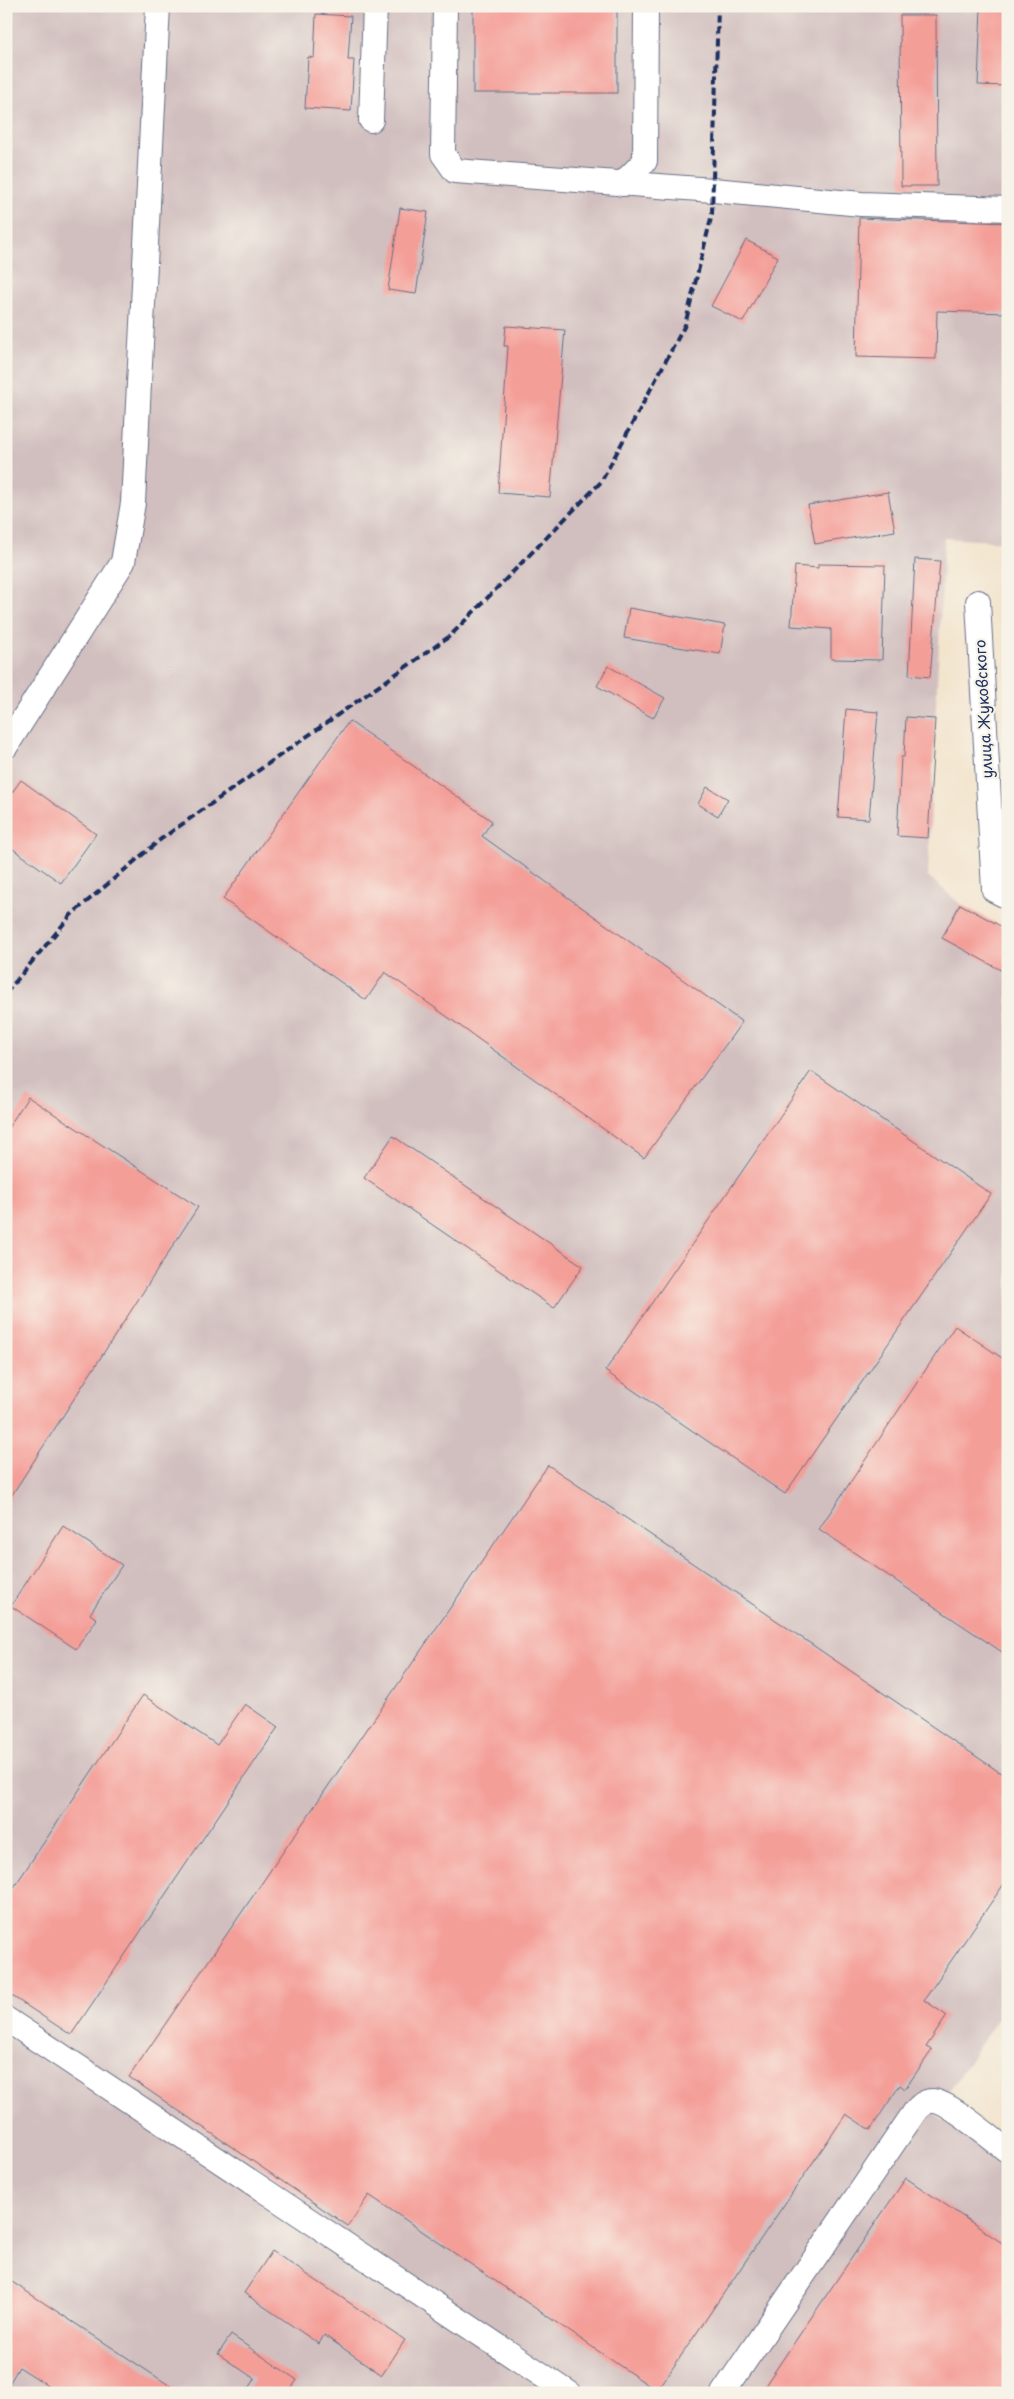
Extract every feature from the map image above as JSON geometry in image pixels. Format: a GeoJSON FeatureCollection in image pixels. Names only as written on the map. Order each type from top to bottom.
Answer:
{"type":"FeatureCollection","features":[{"type":"Feature","properties":{"kind":"street"},"geometry":{"type":"LineString","coordinates":[[6,746],[123,562],[133,503],[158,6]]}},
{"type":"Feature","properties":{"kind":"street"},"geometry":{"type":"LineString","coordinates":[[370,120],[375,6]]}},
{"type":"Feature","properties":{"kind":"street"},"geometry":{"type":"LineString","coordinates":[[445,6],[443,154],[455,171],[861,204],[1008,209]]}},
{"type":"Feature","properties":{"kind":"street"},"geometry":{"type":"LineString","coordinates":[[622,184],[645,162],[646,6]]}},
{"type":"Feature","properties":{"kind":"street","name":"улица Жуковского"},"geometry":{"type":"LineString","coordinates":[[978,602],[994,890],[1008,897]]}},
{"type":"Feature","properties":{"kind":"street"},"geometry":{"type":"LineString","coordinates":[[6,2019],[569,2393]]}},
{"type":"Feature","properties":{"kind":"street"},"geometry":{"type":"LineString","coordinates":[[723,2393],[916,2110],[924,2102],[934,2100],[952,2109],[1008,2151]]}},
{"type":"Feature","properties":{"kind":"shaded area"},"geometry":{"type":"Polygon","coordinates":[[[6,6],[1008,6],[1008,542],[944,538],[928,876],[960,904],[1008,930],[1008,2003],[934,2114],[1008,2164],[1008,2393],[6,2393],[6,6]]]}},
{"type":"Feature","properties":{"kind":"building"},"geometry":{"type":"Polygon","coordinates":[[[473,6],[617,6],[617,93],[473,93],[473,6]]]}},
{"type":"Feature","properties":{"kind":"building"},"geometry":{"type":"Polygon","coordinates":[[[981,6],[1008,6],[1008,86],[978,85],[981,6]]]}},
{"type":"Feature","properties":{"kind":"building"},"geometry":{"type":"Polygon","coordinates":[[[316,14],[351,16],[348,60],[354,60],[351,111],[305,108],[308,57],[314,58],[316,14]]]}},
{"type":"Feature","properties":{"kind":"building"},"geometry":{"type":"Polygon","coordinates":[[[900,15],[936,15],[937,186],[901,186],[900,15]]]}},
{"type":"Feature","properties":{"kind":"building"},"geometry":{"type":"Polygon","coordinates":[[[400,208],[428,212],[416,294],[388,290],[400,208]]]}},
{"type":"Feature","properties":{"kind":"building"},"geometry":{"type":"Polygon","coordinates":[[[859,218],[1008,223],[1008,313],[937,311],[936,359],[856,357],[859,218]]]}},
{"type":"Feature","properties":{"kind":"building"},"geometry":{"type":"Polygon","coordinates":[[[746,240],[778,257],[743,322],[711,306],[746,240]]]}},
{"type":"Feature","properties":{"kind":"building"},"geometry":{"type":"Polygon","coordinates":[[[506,326],[565,330],[550,497],[498,493],[508,346],[504,346],[506,326]]]}},
{"type":"Feature","properties":{"kind":"building"},"geometry":{"type":"Polygon","coordinates":[[[888,492],[895,531],[815,544],[808,505],[888,492]]]}},
{"type":"Feature","properties":{"kind":"building"},"geometry":{"type":"Polygon","coordinates":[[[915,559],[940,561],[930,677],[909,675],[915,559]]]}},
{"type":"Feature","properties":{"kind":"building"},"geometry":{"type":"Polygon","coordinates":[[[818,564],[885,565],[882,660],[831,659],[831,629],[791,626],[795,566],[818,568],[818,564]]]}},
{"type":"Feature","properties":{"kind":"building"},"geometry":{"type":"Polygon","coordinates":[[[629,608],[725,625],[720,654],[624,638],[629,608]]]}},
{"type":"Feature","properties":{"kind":"building"},"geometry":{"type":"Polygon","coordinates":[[[608,666],[665,698],[653,718],[597,686],[608,666]]]}},
{"type":"Feature","properties":{"kind":"building"},"geometry":{"type":"Polygon","coordinates":[[[846,709],[878,712],[869,819],[838,817],[846,709]]]}},
{"type":"Feature","properties":{"kind":"building"},"geometry":{"type":"Polygon","coordinates":[[[906,717],[935,719],[928,838],[897,836],[901,757],[904,757],[906,717]]]}},
{"type":"Feature","properties":{"kind":"building"},"geometry":{"type":"Polygon","coordinates":[[[349,721],[492,821],[482,836],[742,1022],[644,1158],[385,972],[366,1000],[223,899],[349,721]]]}},
{"type":"Feature","properties":{"kind":"building"},"geometry":{"type":"Polygon","coordinates":[[[21,780],[96,834],[61,883],[6,844],[6,801],[21,780]]]}},
{"type":"Feature","properties":{"kind":"building"},"geometry":{"type":"Polygon","coordinates":[[[707,787],[728,799],[718,816],[698,804],[707,787]]]}},
{"type":"Feature","properties":{"kind":"building"},"geometry":{"type":"Polygon","coordinates":[[[960,904],[1008,930],[1008,974],[942,938],[960,904]]]}},
{"type":"Feature","properties":{"kind":"building"},"geometry":{"type":"Polygon","coordinates":[[[811,1071],[991,1194],[785,1494],[605,1371],[811,1071]]]}},
{"type":"Feature","properties":{"kind":"building"},"geometry":{"type":"Polygon","coordinates":[[[28,1097],[198,1207],[6,1504],[6,1131],[28,1097]]]}},
{"type":"Feature","properties":{"kind":"building"},"geometry":{"type":"Polygon","coordinates":[[[393,1136],[583,1266],[554,1308],[364,1178],[393,1136]]]}},
{"type":"Feature","properties":{"kind":"building"},"geometry":{"type":"Polygon","coordinates":[[[955,1326],[1008,1362],[1008,1656],[819,1529],[955,1326]]]}},
{"type":"Feature","properties":{"kind":"building"},"geometry":{"type":"Polygon","coordinates":[[[548,1465],[1008,1778],[1008,1878],[924,2000],[947,2016],[926,2047],[932,2050],[905,2089],[900,2085],[870,2130],[846,2114],[657,2391],[369,2195],[348,2226],[129,2077],[548,1465]]]}},
{"type":"Feature","properties":{"kind":"building"},"geometry":{"type":"Polygon","coordinates":[[[63,1526],[122,1565],[90,1614],[97,1619],[76,1649],[11,1606],[63,1526]]]}},
{"type":"Feature","properties":{"kind":"building"},"geometry":{"type":"Polygon","coordinates":[[[143,1695],[217,1745],[245,1704],[278,1727],[71,2035],[6,1992],[6,1899],[143,1695]]]}},
{"type":"Feature","properties":{"kind":"building"},"geometry":{"type":"Polygon","coordinates":[[[906,2178],[1008,2247],[1008,2393],[760,2393],[906,2178]]]}},
{"type":"Feature","properties":{"kind":"building"},"geometry":{"type":"Polygon","coordinates":[[[272,2251],[405,2340],[382,2375],[324,2335],[319,2344],[244,2293],[272,2251]]]}},
{"type":"Feature","properties":{"kind":"building"},"geometry":{"type":"Polygon","coordinates":[[[6,2278],[181,2393],[60,2393],[19,2367],[6,2389],[6,2278]]]}},
{"type":"Feature","properties":{"kind":"building"},"geometry":{"type":"Polygon","coordinates":[[[231,2335],[297,2380],[288,2393],[246,2393],[255,2379],[218,2354],[231,2335]]]}},
{"type":"Feature","properties":{"kind":"railway"},"geometry":{"type":"LineString","coordinates":[[6,993],[71,915],[161,839],[450,636],[601,482],[685,325],[712,214],[718,6]]}}]}
